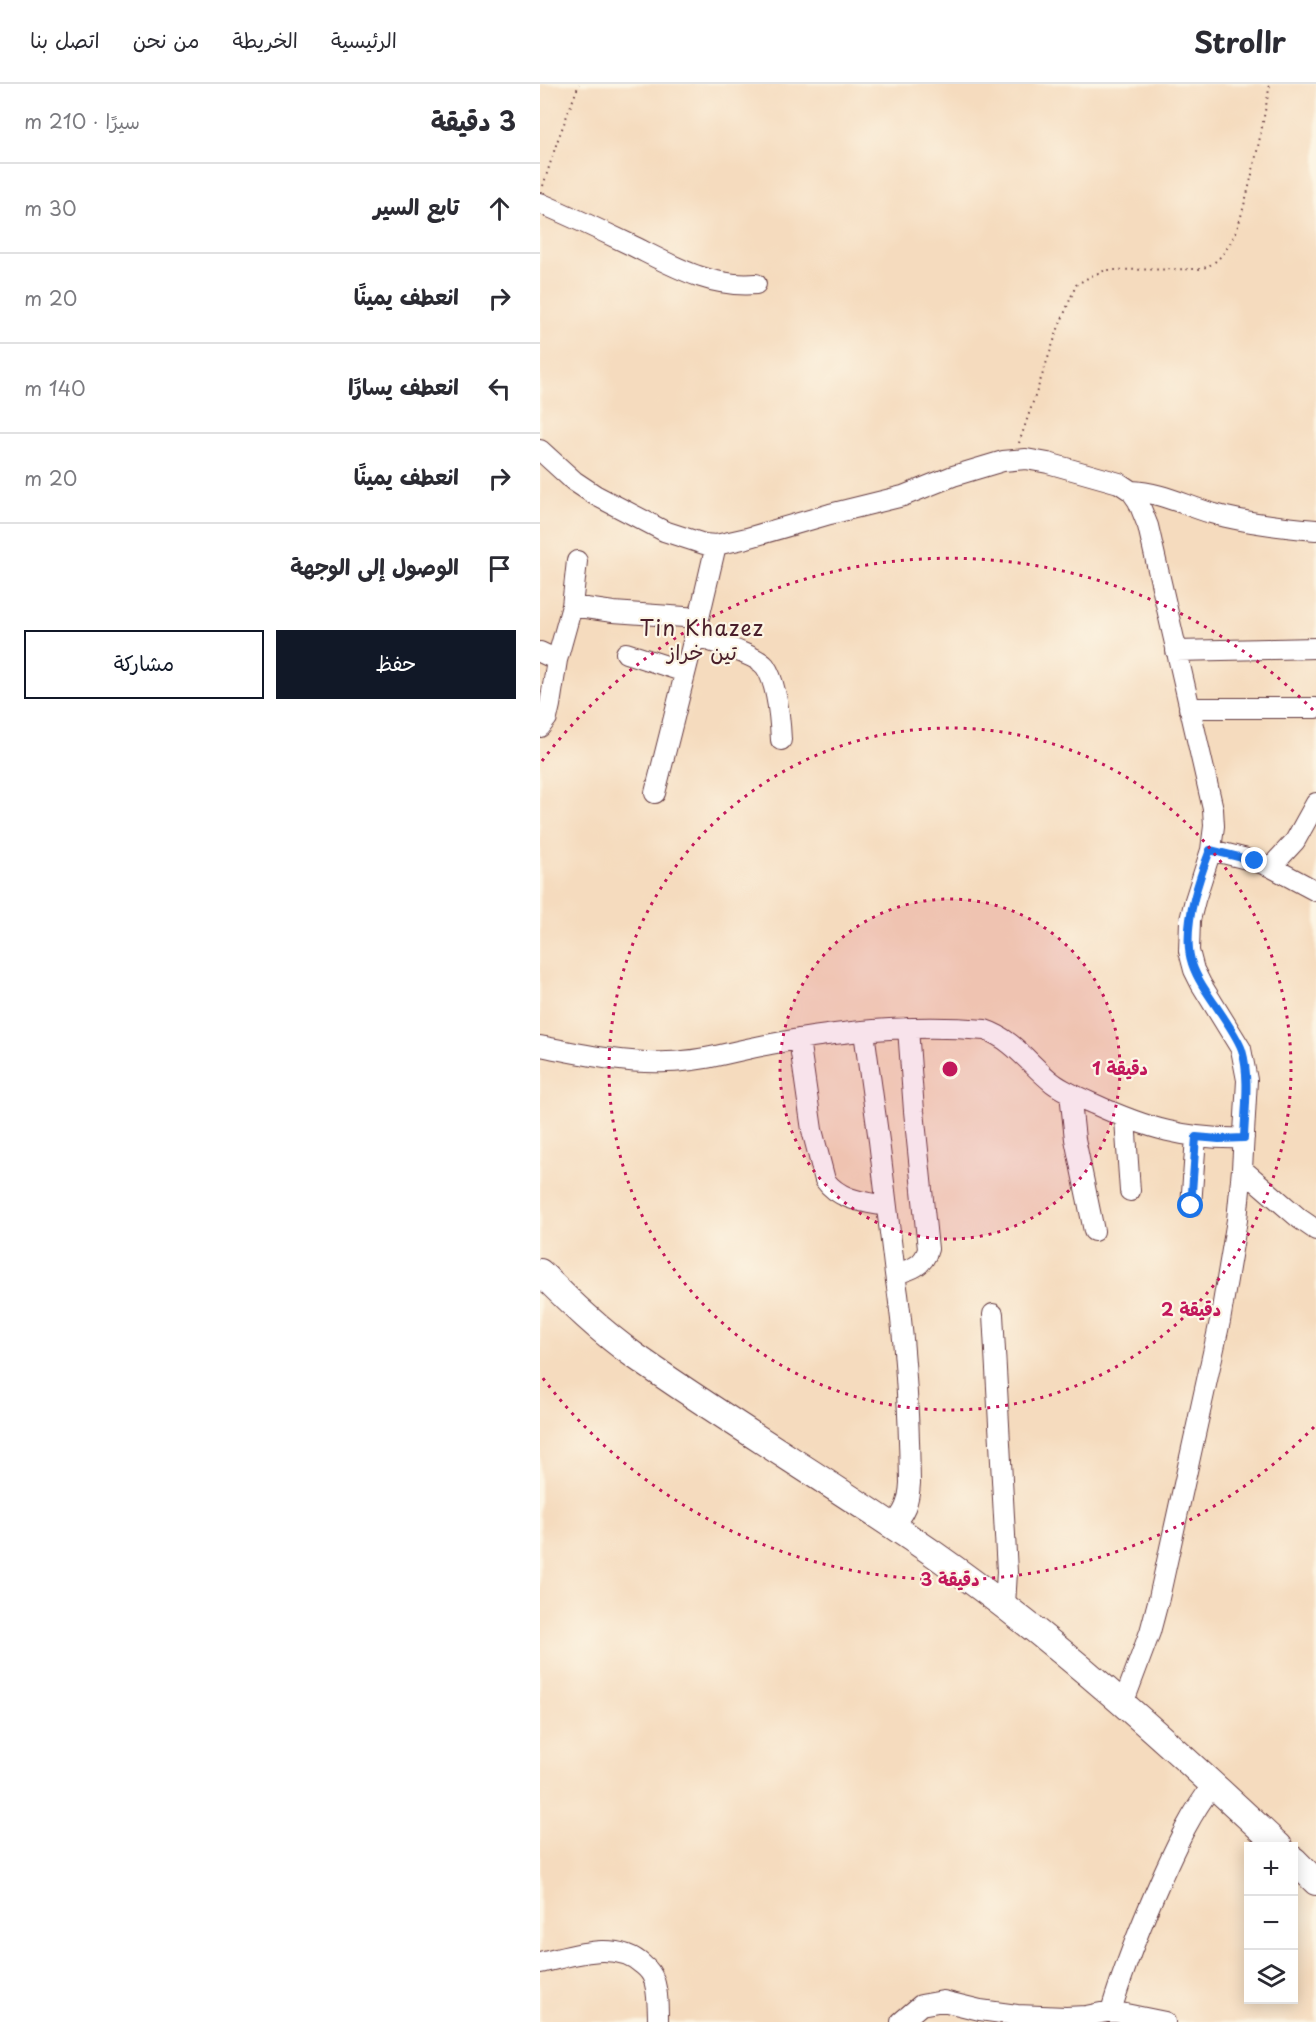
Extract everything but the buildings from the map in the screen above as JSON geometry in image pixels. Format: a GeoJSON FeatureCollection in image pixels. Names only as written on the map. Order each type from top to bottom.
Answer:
{"type":"FeatureCollection","features":[{"type":"Feature","properties":{"kind":"main road"},"geometry":{"type":"LineString","coordinates":[[540,1272],[580,1312],[635,1356],[875,1513],[1005,1605],[1123,1704],[1275,1842]]}},
{"type":"Feature","properties":{"kind":"main road"},"geometry":{"type":"LineString","coordinates":[[1298,1864],[1316,1880]]}},
{"type":"Feature","properties":{"kind":"street"},"geometry":{"type":"LineString","coordinates":[[540,204],[590,225],[685,271],[715,282],[736,286],[756,284]]}},
{"type":"Feature","properties":{"kind":"street"},"geometry":{"type":"LineString","coordinates":[[540,450],[574,481],[595,495],[664,531],[704,544],[716,545],[747,538],[844,510],[903,496],[978,468],[1014,460],[1026,459],[1119,483],[1131,491],[1138,501],[1148,526],[1213,809],[1214,826],[1210,850],[1195,900],[1189,951],[1201,984],[1241,1049],[1247,1080],[1237,1220],[1220,1321],[1150,1632],[1123,1704]]}},
{"type":"Feature","properties":{"kind":"street"},"geometry":{"type":"LineString","coordinates":[[1131,491],[1160,495],[1211,513],[1240,520],[1316,530]]}},
{"type":"Feature","properties":{"kind":"street"},"geometry":{"type":"LineString","coordinates":[[655,793],[716,545]]}},
{"type":"Feature","properties":{"kind":"street"},"geometry":{"type":"LineString","coordinates":[[540,727],[547,718],[550,705],[549,656],[572,606],[577,561]]}},
{"type":"Feature","properties":{"kind":"street"},"geometry":{"type":"LineString","coordinates":[[572,606],[634,614],[697,627],[750,656],[765,667],[774,689],[781,740]]}},
{"type":"Feature","properties":{"kind":"street"},"geometry":{"type":"LineString","coordinates":[[1176,651],[1316,648]]}},
{"type":"Feature","properties":{"kind":"street"},"geometry":{"type":"LineString","coordinates":[[626,653],[685,672]]}},
{"type":"Feature","properties":{"kind":"street"},"geometry":{"type":"LineString","coordinates":[[1189,708],[1316,708]]}},
{"type":"Feature","properties":{"kind":"street"},"geometry":{"type":"LineString","coordinates":[[1271,867],[1295,841],[1316,803]]}},
{"type":"Feature","properties":{"kind":"street"},"geometry":{"type":"LineString","coordinates":[[1210,850],[1271,867],[1316,891]]}},
{"type":"Feature","properties":{"kind":"street"},"geometry":{"type":"LineString","coordinates":[[540,1046],[647,1062],[668,1062],[685,1061],[799,1039],[908,1028],[967,1029],[996,1034],[1060,1088],[1125,1119],[1196,1137],[1244,1138]]}},
{"type":"Feature","properties":{"kind":"street"},"geometry":{"type":"LineString","coordinates":[[895,1274],[909,1271],[920,1264],[927,1255],[928,1249],[908,1028]]}},
{"type":"Feature","properties":{"kind":"street"},"geometry":{"type":"LineString","coordinates":[[864,1032],[903,1322],[906,1363],[910,1483],[906,1506],[899,1519],[891,1526]]}},
{"type":"Feature","properties":{"kind":"street"},"geometry":{"type":"LineString","coordinates":[[799,1039],[812,1130],[825,1180],[830,1187],[844,1196],[886,1206]]}},
{"type":"Feature","properties":{"kind":"street"},"geometry":{"type":"LineString","coordinates":[[1070,1093],[1075,1139],[1094,1231]]}},
{"type":"Feature","properties":{"kind":"street"},"geometry":{"type":"LineString","coordinates":[[1125,1119],[1130,1191]]}},
{"type":"Feature","properties":{"kind":"street"},"geometry":{"type":"LineString","coordinates":[[1191,1206],[1196,1137]]}},
{"type":"Feature","properties":{"kind":"street"},"geometry":{"type":"LineString","coordinates":[[1242,1169],[1316,1230]]}},
{"type":"Feature","properties":{"kind":"street"},"geometry":{"type":"LineString","coordinates":[[993,1314],[1007,1572],[1005,1605]]}},
{"type":"Feature","properties":{"kind":"street"},"geometry":{"type":"LineString","coordinates":[[1111,2011],[1128,1956],[1176,1846],[1196,1807],[1213,1785]]}},
{"type":"Feature","properties":{"kind":"street"},"geometry":{"type":"LineString","coordinates":[[540,1963],[593,1951],[609,1951],[637,1959],[651,1973],[654,1980],[658,2022]]}},
{"type":"Feature","properties":{"kind":"street"},"geometry":{"type":"LineString","coordinates":[[901,2022],[921,2005],[935,2001],[980,2010],[1042,2017],[1086,2016],[1111,2011],[1165,2022]]}},
{"type":"Feature","properties":{"kind":"path"},"geometry":{"type":"LineString","coordinates":[[540,195],[579,84]]}},
{"type":"Feature","properties":{"kind":"path"},"geometry":{"type":"LineString","coordinates":[[1014,460],[1058,329],[1076,285],[1106,270],[1200,269],[1210,266],[1226,249],[1240,221],[1250,185],[1270,84]]}},
{"type":"Feature","properties":{"kind":"district","name":"Tin Khazez تين خراز"},"geometry":{"type":"Point","coordinates":[702,639]}},
{"type":"Feature","properties":{"kind":"route"},"geometry":{"type":"LineString","coordinates":[[1191,1206],[1196,1137],[1244,1138],[1247,1080],[1241,1049],[1194,970],[1189,951],[1191,920],[1210,850],[1255,861]]}}]}
